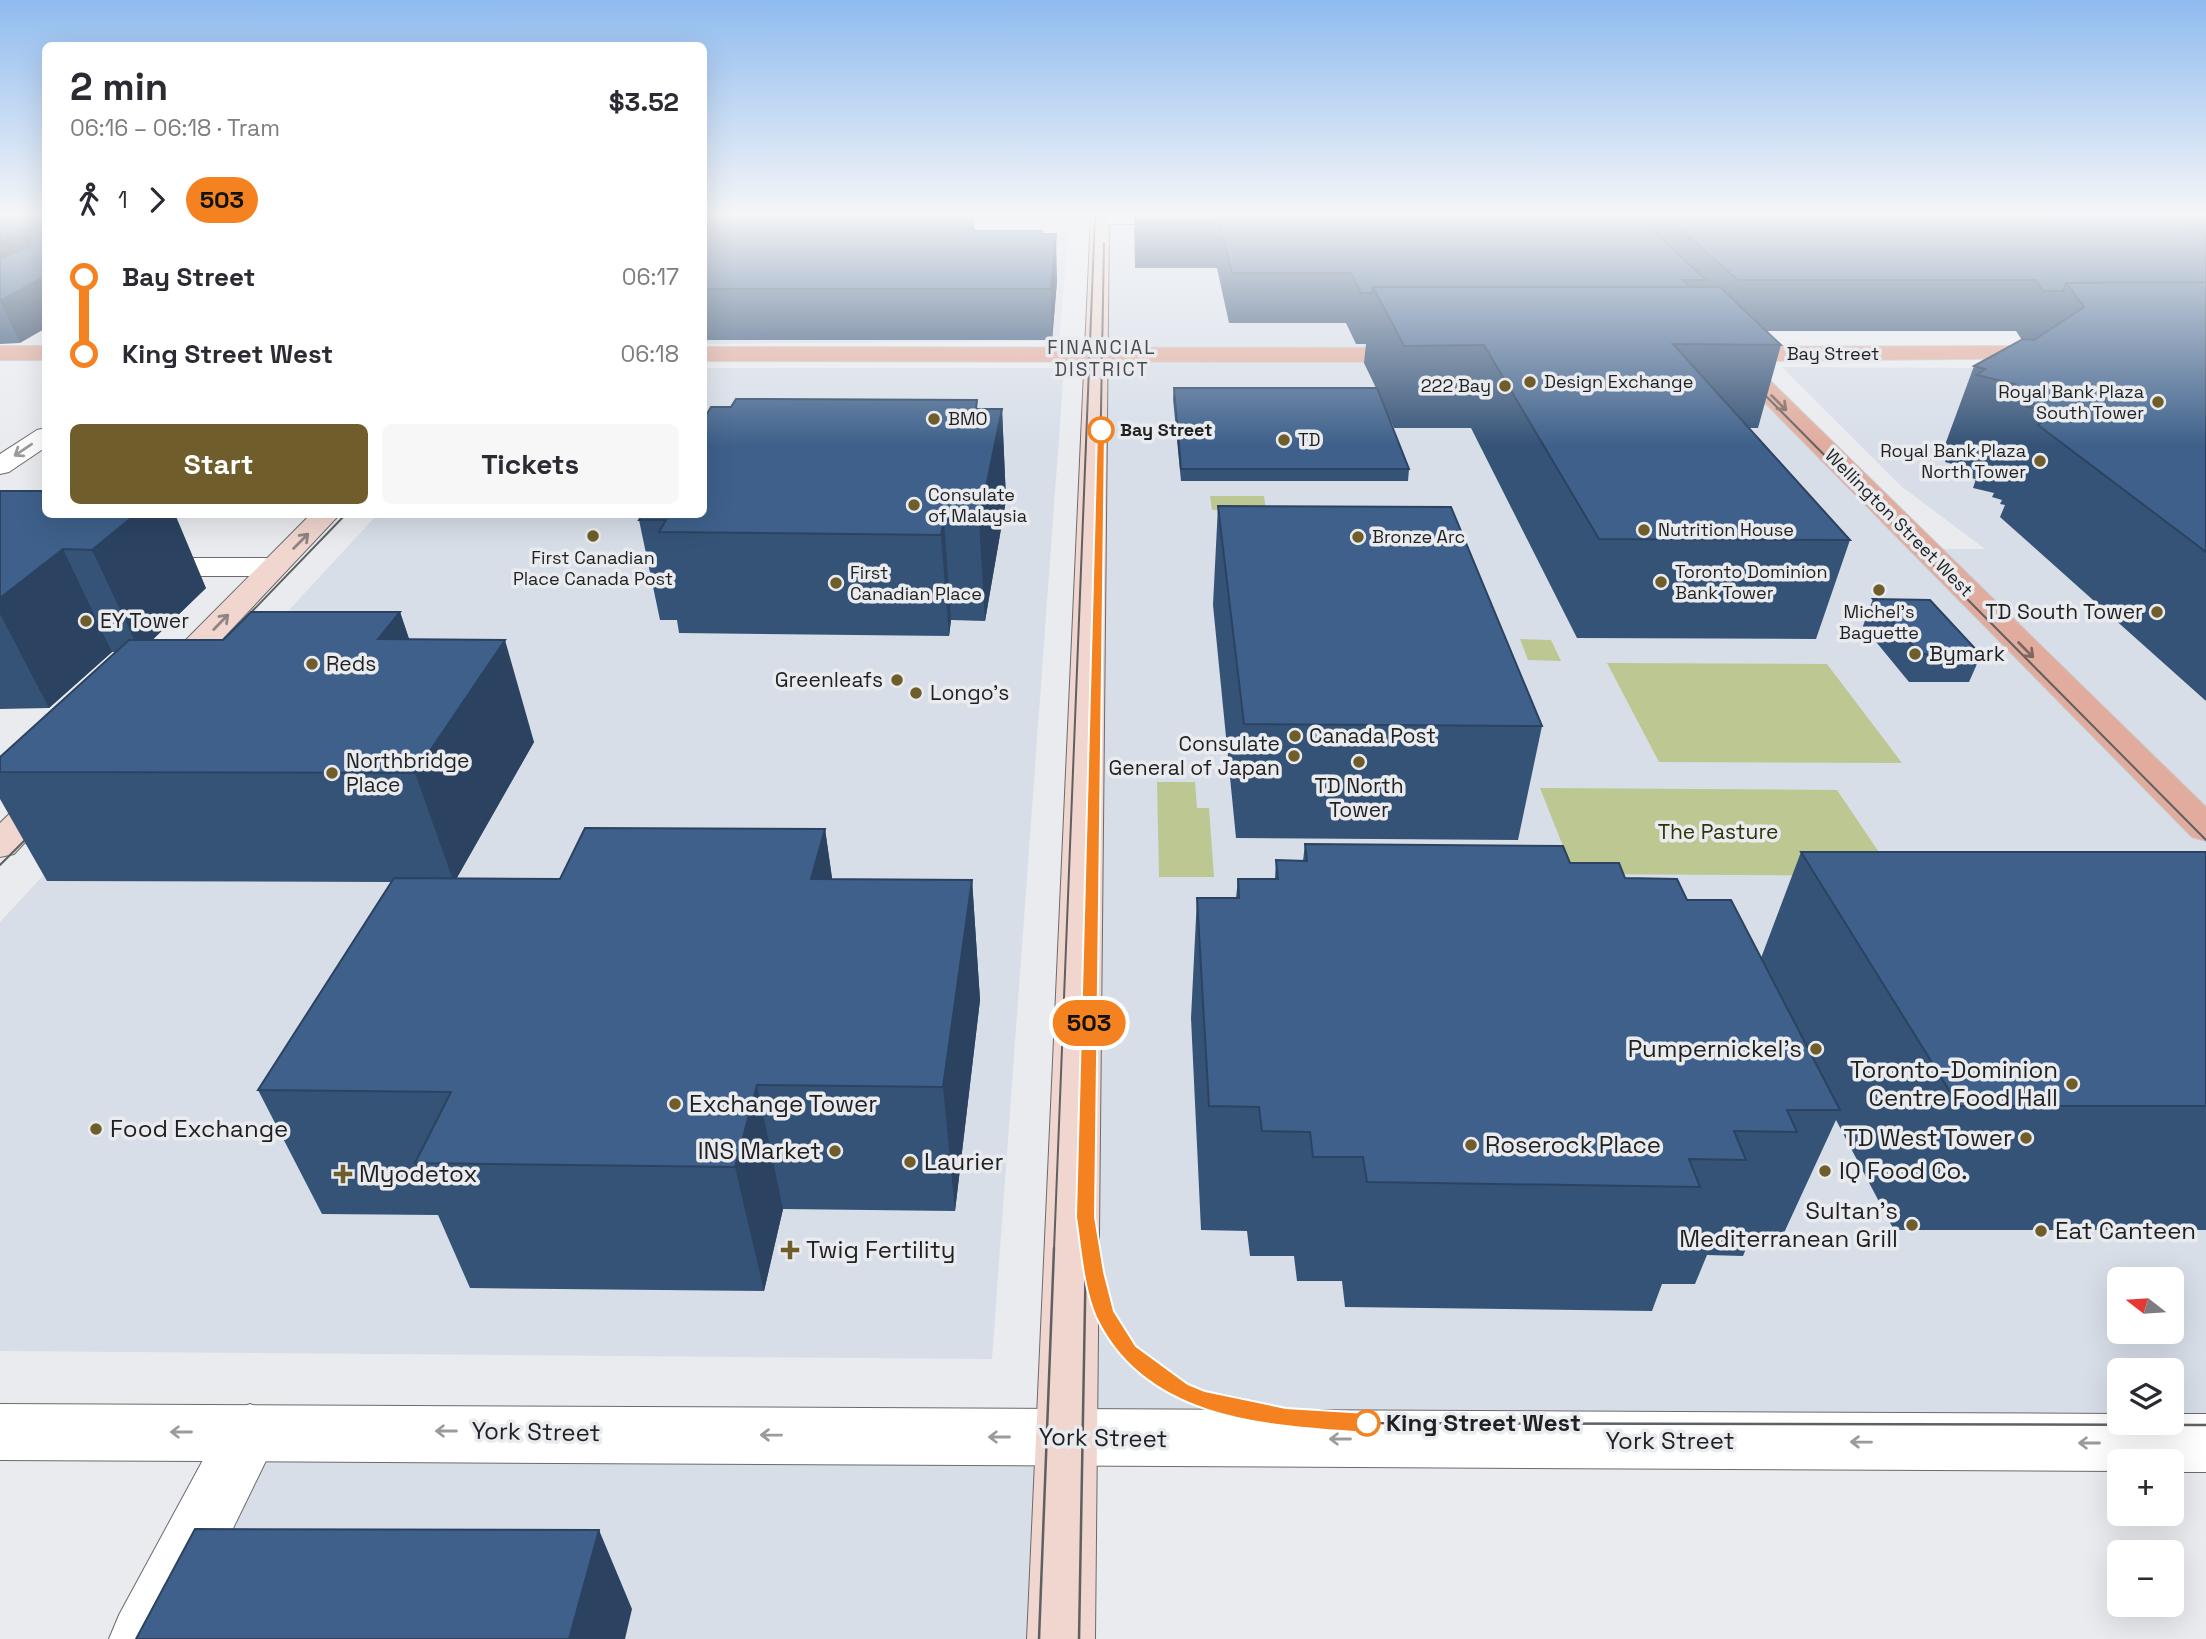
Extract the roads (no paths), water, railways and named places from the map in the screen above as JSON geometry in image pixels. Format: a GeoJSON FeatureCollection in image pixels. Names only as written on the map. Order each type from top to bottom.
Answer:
{"type":"FeatureCollection","features":[{"type":"Feature","properties":{"kind":"main road"},"geometry":{"type":"LineString","coordinates":[[1061,1639],[1098,292]]}},
{"type":"Feature","properties":{"kind":"main road","name":"Bay Street"},"geometry":{"type":"LineString","coordinates":[[1716,350],[2068,353]]}},
{"type":"Feature","properties":{"kind":"main road","name":"Wellington Street West"},"geometry":{"type":"LineString","coordinates":[[1716,350],[2206,829]]}},
{"type":"Feature","properties":{"kind":"main road"},"geometry":{"type":"LineString","coordinates":[[0,353],[42,353]]}},
{"type":"Feature","properties":{"kind":"main road"},"geometry":{"type":"LineString","coordinates":[[707,354],[1440,355]]}},
{"type":"Feature","properties":{"kind":"main road"},"geometry":{"type":"LineString","coordinates":[[146,699],[323,518]]}},
{"type":"Feature","properties":{"kind":"main road"},"geometry":{"type":"LineString","coordinates":[[0,845],[78,767]]}},
{"type":"Feature","properties":{"kind":"street"},"geometry":{"type":"LineString","coordinates":[[0,466],[42,438]]}},
{"type":"Feature","properties":{"kind":"street"},"geometry":{"type":"LineString","coordinates":[[124,567],[274,567]]}},
{"type":"Feature","properties":{"kind":"street","name":"York Street"},"geometry":{"type":"LineString","coordinates":[[0,1432],[2206,1443]]}},
{"type":"Feature","properties":{"kind":"street"},"geometry":{"type":"LineString","coordinates":[[143,1639],[250,1432]]}},
{"type":"Feature","properties":{"kind":"tram line"},"geometry":{"type":"LineString","coordinates":[[1054,1250],[1092,292]]}},
{"type":"Feature","properties":{"kind":"tram line"},"geometry":{"type":"LineString","coordinates":[[1086,1250],[1103,292]]}},
{"type":"Feature","properties":{"kind":"tram line"},"geometry":{"type":"LineString","coordinates":[[1753,383],[2206,840]]}},
{"type":"Feature","properties":{"kind":"tram line","name":"503"},"geometry":{"type":"LineString","coordinates":[[1101,430],[1086,1217],[1094,1272],[1105,1314],[1129,1353],[1180,1391],[1203,1401],[1286,1418],[1367,1423]]}},
{"type":"Feature","properties":{"kind":"tram line"},"geometry":{"type":"LineString","coordinates":[[237,627],[342,518]]}},
{"type":"Feature","properties":{"kind":"tram line"},"geometry":{"type":"LineString","coordinates":[[0,865],[37,828]]}},
{"type":"Feature","properties":{"kind":"tram line"},"geometry":{"type":"LineString","coordinates":[[1039,1639],[1054,1248]]}},
{"type":"Feature","properties":{"kind":"tram line"},"geometry":{"type":"LineString","coordinates":[[1079,1639],[1086,1248]]}},
{"type":"Feature","properties":{"kind":"tram line"},"geometry":{"type":"LineString","coordinates":[[1092,1259],[1104,1306],[1121,1338],[1143,1364],[1170,1383],[1201,1397],[1269,1414],[1338,1423],[2206,1425]]}},
{"type":"Feature","properties":{"kind":"place","name":"Design Exchange"},"geometry":{"type":"Point","coordinates":[1530,382]}},
{"type":"Feature","properties":{"kind":"place","name":"222 Bay"},"geometry":{"type":"Point","coordinates":[1505,386]}},
{"type":"Feature","properties":{"kind":"place","name":"Royal Bank Plaza South Tower"},"geometry":{"type":"Point","coordinates":[2158,402]}},
{"type":"Feature","properties":{"kind":"place","name":"BMO"},"geometry":{"type":"Point","coordinates":[934,419]}},
{"type":"Feature","properties":{"kind":"place","name":"Bay Street"},"geometry":{"type":"Point","coordinates":[1101,430]}},
{"type":"Feature","properties":{"kind":"place","name":"TD"},"geometry":{"type":"Point","coordinates":[1284,440]}},
{"type":"Feature","properties":{"kind":"place","name":"Royal Bank Plaza North Tower"},"geometry":{"type":"Point","coordinates":[2040,461]}},
{"type":"Feature","properties":{"kind":"place","name":"Consulate of Malaysia"},"geometry":{"type":"Point","coordinates":[914,505]}},
{"type":"Feature","properties":{"kind":"place","name":"Nutrition House"},"geometry":{"type":"Point","coordinates":[1644,530]}},
{"type":"Feature","properties":{"kind":"place","name":"First Canadian Place Canada Post"},"geometry":{"type":"Point","coordinates":[593,536]}},
{"type":"Feature","properties":{"kind":"place","name":"Bronze Arc"},"geometry":{"type":"Point","coordinates":[1358,537]}},
{"type":"Feature","properties":{"kind":"place","name":"Toronto Dominion Bank Tower"},"geometry":{"type":"Point","coordinates":[1661,582]}},
{"type":"Feature","properties":{"kind":"place","name":"First Canadian Place"},"geometry":{"type":"Point","coordinates":[836,583]}},
{"type":"Feature","properties":{"kind":"place","name":"Michel's Baguette"},"geometry":{"type":"Point","coordinates":[1879,590]}},
{"type":"Feature","properties":{"kind":"place","name":"TD South Tower"},"geometry":{"type":"Point","coordinates":[2157,612]}},
{"type":"Feature","properties":{"kind":"place","name":"EY Tower"},"geometry":{"type":"Point","coordinates":[86,621]}},
{"type":"Feature","properties":{"kind":"place","name":"Bymark"},"geometry":{"type":"Point","coordinates":[1915,654]}},
{"type":"Feature","properties":{"kind":"place","name":"Reds"},"geometry":{"type":"Point","coordinates":[312,664]}},
{"type":"Feature","properties":{"kind":"place","name":"Greenleafs"},"geometry":{"type":"Point","coordinates":[897,680]}},
{"type":"Feature","properties":{"kind":"place","name":"Longo's"},"geometry":{"type":"Point","coordinates":[916,693]}},
{"type":"Feature","properties":{"kind":"place","name":"Canada Post"},"geometry":{"type":"Point","coordinates":[1295,736]}},
{"type":"Feature","properties":{"kind":"place","name":"Consulate General of Japan"},"geometry":{"type":"Point","coordinates":[1294,756]}},
{"type":"Feature","properties":{"kind":"place","name":"TD North Tower"},"geometry":{"type":"Point","coordinates":[1359,762]}},
{"type":"Feature","properties":{"kind":"place","name":"Northbridge Place"},"geometry":{"type":"Point","coordinates":[332,773]}},
{"type":"Feature","properties":{"kind":"place","name":"Pumpernickel's"},"geometry":{"type":"Point","coordinates":[1816,1049]}},
{"type":"Feature","properties":{"kind":"place","name":"Toronto-Dominion Centre Food Hall"},"geometry":{"type":"Point","coordinates":[2072,1084]}},
{"type":"Feature","properties":{"kind":"place","name":"Exchange Tower"},"geometry":{"type":"Point","coordinates":[675,1104]}},
{"type":"Feature","properties":{"kind":"place","name":"Food Exchange"},"geometry":{"type":"Point","coordinates":[96,1129]}},
{"type":"Feature","properties":{"kind":"place","name":"TD West Tower"},"geometry":{"type":"Point","coordinates":[2026,1138]}},
{"type":"Feature","properties":{"kind":"place","name":"Roserock Place"},"geometry":{"type":"Point","coordinates":[1471,1145]}},
{"type":"Feature","properties":{"kind":"place","name":"INS Market"},"geometry":{"type":"Point","coordinates":[835,1151]}},
{"type":"Feature","properties":{"kind":"place","name":"Laurier"},"geometry":{"type":"Point","coordinates":[910,1162]}},
{"type":"Feature","properties":{"kind":"place","name":"IQ Food Co."},"geometry":{"type":"Point","coordinates":[1825,1171]}},
{"type":"Feature","properties":{"kind":"place","name":"Myodetox"},"geometry":{"type":"Point","coordinates":[343,1174]}},
{"type":"Feature","properties":{"kind":"place","name":"Sultan’s Mediterranean Grill"},"geometry":{"type":"Point","coordinates":[1912,1225]}},
{"type":"Feature","properties":{"kind":"place","name":"Eat Canteen"},"geometry":{"type":"Point","coordinates":[2041,1231]}},
{"type":"Feature","properties":{"kind":"place","name":"Twig Fertility"},"geometry":{"type":"Point","coordinates":[790,1250]}},
{"type":"Feature","properties":{"kind":"place","name":"King Street West"},"geometry":{"type":"Point","coordinates":[1367,1423]}},
{"type":"Feature","properties":{"kind":"district","name":"FINANCIAL DISTRICT"},"geometry":{"type":"Point","coordinates":[1102,358]}},
{"type":"Feature","properties":{"kind":"park label","name":"The Pasture"},"geometry":{"type":"Point","coordinates":[1718,832]}}]}
